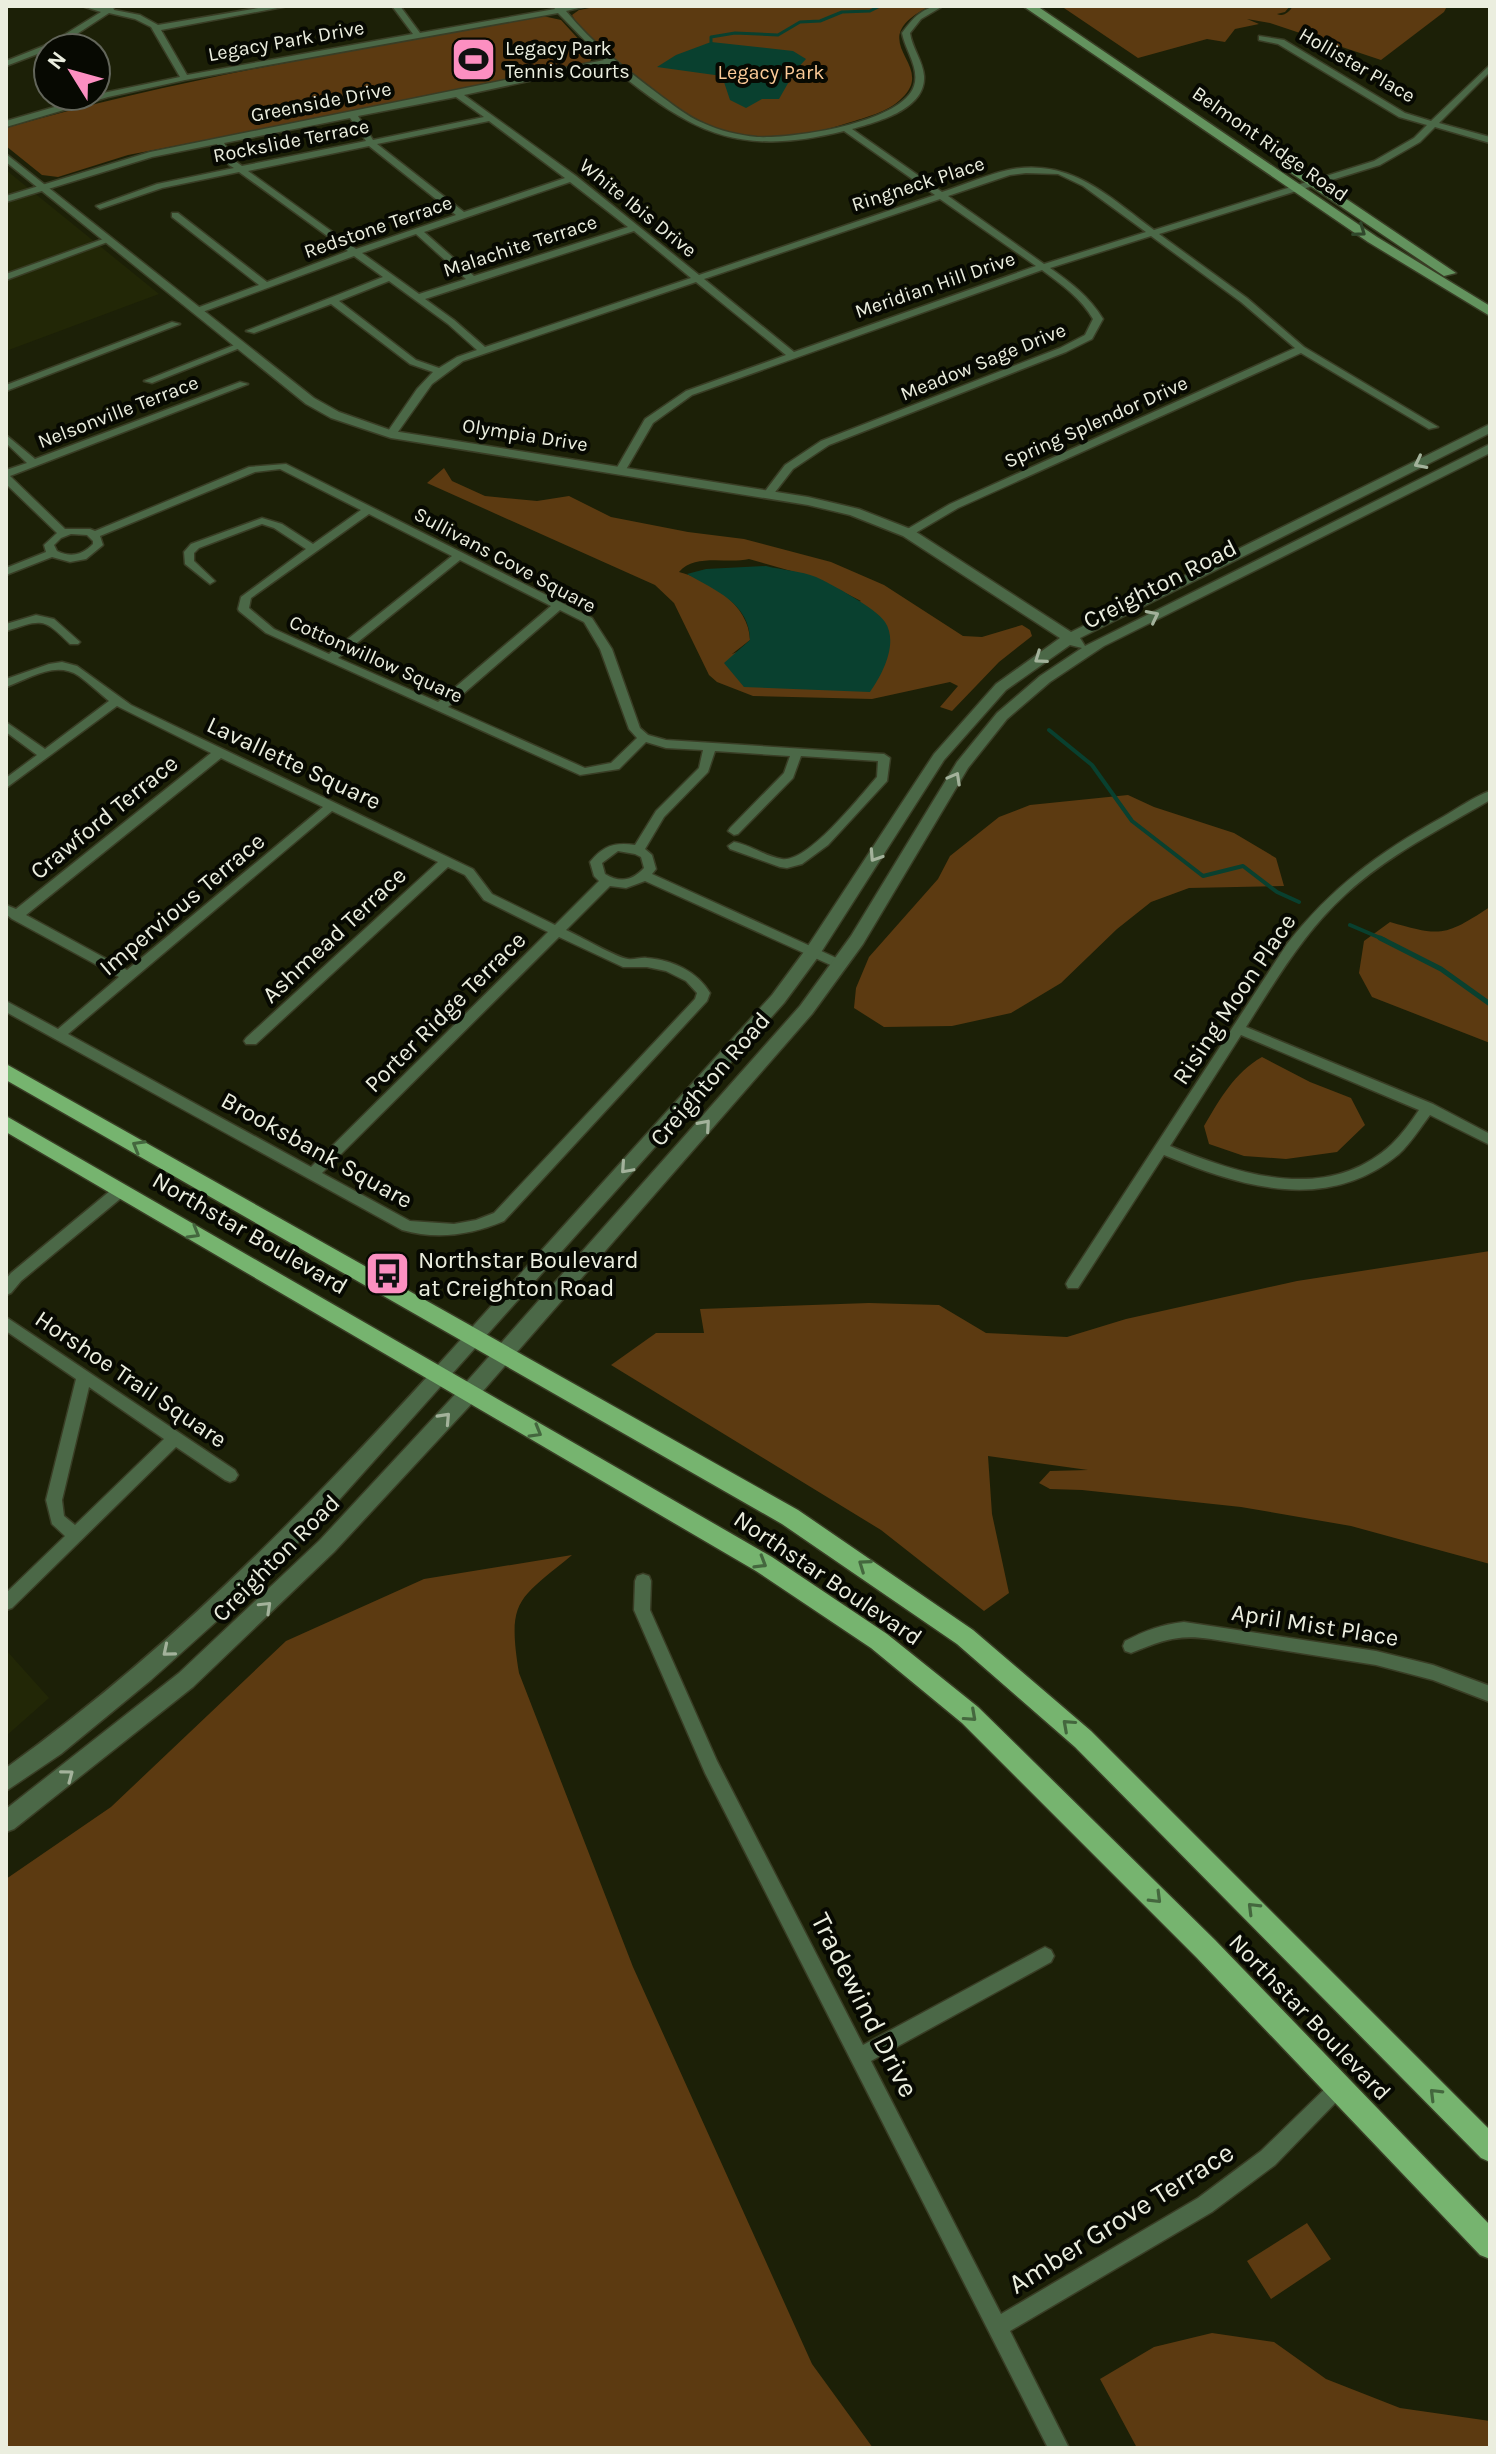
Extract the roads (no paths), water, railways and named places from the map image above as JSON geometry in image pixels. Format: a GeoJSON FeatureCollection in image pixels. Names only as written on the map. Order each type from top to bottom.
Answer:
{"type":"FeatureCollection","features":[{"type":"Feature","properties":{"kind":"main road","name":"Belmont Ridge Road"},"geometry":{"type":"LineString","coordinates":[[1029,6],[1436,281],[1490,312]]}},
{"type":"Feature","properties":{"kind":"main road","name":"Belmont Ridge Road"},"geometry":{"type":"LineString","coordinates":[[1050,6],[1256,144]]}},
{"type":"Feature","properties":{"kind":"main road","name":"Belmont Ridge Road"},"geometry":{"type":"LineString","coordinates":[[1280,160],[1453,276],[1490,297]]}},
{"type":"Feature","properties":{"kind":"main road","name":"Northstar Boulevard"},"geometry":{"type":"LineString","coordinates":[[6,1071],[790,1517],[965,1637],[1083,1739],[1490,2149]]}},
{"type":"Feature","properties":{"kind":"main road","name":"Northstar Boulevard"},"geometry":{"type":"LineString","coordinates":[[6,1123],[764,1564],[879,1641],[970,1715],[1039,1781],[1490,2245]]}},
{"type":"Feature","properties":{"kind":"street"},"geometry":{"type":"LineString","coordinates":[[86,6],[110,8],[157,28],[239,10],[284,6]]}},
{"type":"Feature","properties":{"kind":"street"},"geometry":{"type":"LineString","coordinates":[[396,6],[418,36]]}},
{"type":"Feature","properties":{"kind":"street","name":"Legacy Park Drive"},"geometry":{"type":"LineString","coordinates":[[6,124],[106,95],[185,78],[583,6]]}},
{"type":"Feature","properties":{"kind":"street"},"geometry":{"type":"LineString","coordinates":[[559,8],[587,44],[607,62],[689,120],[719,132],[785,139],[845,128],[889,113],[911,97],[920,76],[908,49],[906,33],[918,17],[939,6]]}},
{"type":"Feature","properties":{"kind":"street"},"geometry":{"type":"LineString","coordinates":[[6,64],[54,45],[110,8]]}},
{"type":"Feature","properties":{"kind":"street","name":"Legacy Park Drive"},"geometry":{"type":"LineString","coordinates":[[157,28],[185,78]]}},
{"type":"Feature","properties":{"kind":"street","name":"Hollister Place"},"geometry":{"type":"LineString","coordinates":[[1262,38],[1281,42],[1393,110],[1490,140]]}},
{"type":"Feature","properties":{"kind":"street","name":"Greenside Drive"},"geometry":{"type":"LineString","coordinates":[[6,199],[116,163],[607,62]]}},
{"type":"Feature","properties":{"kind":"street","name":"Meridian Hill Drive"},"geometry":{"type":"LineString","coordinates":[[620,471],[649,421],[673,402],[710,384],[1043,267],[1377,163],[1417,140],[1489,68]]}},
{"type":"Feature","properties":{"kind":"street","name":"White Ibis Drive"},"geometry":{"type":"LineString","coordinates":[[458,94],[573,178],[791,355]]}},
{"type":"Feature","properties":{"kind":"street"},"geometry":{"type":"LineString","coordinates":[[352,114],[371,143],[463,216]]}},
{"type":"Feature","properties":{"kind":"street","name":"Rockslide Terrace"},"geometry":{"type":"LineString","coordinates":[[100,206],[160,186],[491,118]]}},
{"type":"Feature","properties":{"kind":"street","name":"Meadow Sage Drive"},"geometry":{"type":"LineString","coordinates":[[768,494],[789,467],[825,443],[989,381],[1089,337],[1098,319],[1096,311],[1070,286],[845,128]]}},
{"type":"Feature","properties":{"kind":"street"},"geometry":{"type":"LineString","coordinates":[[219,141],[239,169],[417,298],[484,351]]}},
{"type":"Feature","properties":{"kind":"street","name":"Olympia Drive"},"geometry":{"type":"LineString","coordinates":[[6,157],[310,401],[335,415],[391,434],[832,506],[908,533],[1087,650]]}},
{"type":"Feature","properties":{"kind":"street","name":"Ringneck Place"},"geometry":{"type":"LineString","coordinates":[[391,434],[425,384],[438,371],[484,351],[699,280],[940,195],[1026,170],[1060,172],[1086,184],[1244,300],[1301,349],[1433,427]]}},
{"type":"Feature","properties":{"kind":"street","name":"Redstone Terrace"},"geometry":{"type":"LineString","coordinates":[[197,311],[355,252],[573,178]]}},
{"type":"Feature","properties":{"kind":"street"},"geometry":{"type":"LineString","coordinates":[[175,215],[267,286]]}},
{"type":"Feature","properties":{"kind":"street","name":"Malachite Terrace"},"geometry":{"type":"LineString","coordinates":[[417,298],[634,228]]}},
{"type":"Feature","properties":{"kind":"street"},"geometry":{"type":"LineString","coordinates":[[418,231],[473,280]]}},
{"type":"Feature","properties":{"kind":"street"},"geometry":{"type":"LineString","coordinates":[[6,277],[109,240]]}},
{"type":"Feature","properties":{"kind":"street"},"geometry":{"type":"LineString","coordinates":[[251,331],[389,278]]}},
{"type":"Feature","properties":{"kind":"street"},"geometry":{"type":"LineString","coordinates":[[332,300],[413,362],[438,371]]}},
{"type":"Feature","properties":{"kind":"street"},"geometry":{"type":"LineString","coordinates":[[6,388],[175,324]]}},
{"type":"Feature","properties":{"kind":"street"},"geometry":{"type":"LineString","coordinates":[[149,381],[240,346]]}},
{"type":"Feature","properties":{"kind":"street","name":"Spring Splendor Drive"},"geometry":{"type":"LineString","coordinates":[[908,533],[954,506],[1301,349]]}},
{"type":"Feature","properties":{"kind":"street","name":"Nelsonville Terrace"},"geometry":{"type":"LineString","coordinates":[[6,476],[243,384]]}},
{"type":"Feature","properties":{"kind":"street","name":"Creighton Road"},"geometry":{"type":"LineString","coordinates":[[6,1781],[113,1698],[301,1528],[778,999],[959,732],[1001,687],[1070,638],[1490,428]]}},
{"type":"Feature","properties":{"kind":"street"},"geometry":{"type":"LineString","coordinates":[[6,438],[34,464]]}},
{"type":"Feature","properties":{"kind":"street","name":"Creighton Road"},"geometry":{"type":"LineString","coordinates":[[6,1822],[186,1680],[260,1613],[327,1546],[469,1393],[806,1010],[857,940],[962,765],[1002,716],[1045,679],[1087,650],[1490,448]]}},
{"type":"Feature","properties":{"kind":"street","name":"Sullivans Cove Square"},"geometry":{"type":"LineString","coordinates":[[95,535],[266,466],[282,466],[588,620],[597,630],[635,729],[644,738]]}},
{"type":"Feature","properties":{"kind":"street"},"geometry":{"type":"LineString","coordinates":[[6,476],[63,533]]}},
{"type":"Feature","properties":{"kind":"street","name":"Cottonwillow Square"},"geometry":{"type":"LineString","coordinates":[[369,509],[246,597],[243,609],[270,631],[584,772],[615,766],[644,738]]}},
{"type":"Feature","properties":{"kind":"street"},"geometry":{"type":"LineString","coordinates":[[210,581],[189,562],[189,552],[253,523],[270,522],[312,548]]}},
{"type":"Feature","properties":{"kind":"street"},"geometry":{"type":"LineString","coordinates":[[84,531],[95,535],[98,545],[85,555],[64,559],[52,553],[49,545],[63,533],[84,531]]}},
{"type":"Feature","properties":{"kind":"street"},"geometry":{"type":"LineString","coordinates":[[6,572],[52,553]]}},
{"type":"Feature","properties":{"kind":"street"},"geometry":{"type":"LineString","coordinates":[[330,659],[459,555]]}},
{"type":"Feature","properties":{"kind":"street"},"geometry":{"type":"LineString","coordinates":[[439,708],[559,605]]}},
{"type":"Feature","properties":{"kind":"street"},"geometry":{"type":"LineString","coordinates":[[6,628],[29,618],[44,617],[74,642]]}},
{"type":"Feature","properties":{"kind":"street","name":"Lavallette Square"},"geometry":{"type":"LineString","coordinates":[[6,683],[45,668],[66,665],[90,676],[116,701],[469,872],[488,897],[559,930]]}},
{"type":"Feature","properties":{"kind":"street"},"geometry":{"type":"LineString","coordinates":[[6,784],[116,701]]}},
{"type":"Feature","properties":{"kind":"street"},"geometry":{"type":"LineString","coordinates":[[6,726],[44,754]]}},
{"type":"Feature","properties":{"kind":"street"},"geometry":{"type":"LineString","coordinates":[[644,738],[666,744],[884,758],[885,774],[807,857],[786,864],[745,847],[734,846]]}},
{"type":"Feature","properties":{"kind":"street"},"geometry":{"type":"LineString","coordinates":[[638,850],[660,814],[704,769],[710,747]]}},
{"type":"Feature","properties":{"kind":"street","name":"Crawford Terrace"},"geometry":{"type":"LineString","coordinates":[[11,913],[220,752]]}},
{"type":"Feature","properties":{"kind":"street"},"geometry":{"type":"LineString","coordinates":[[734,831],[789,775],[797,752]]}},
{"type":"Feature","properties":{"kind":"street","name":"Rising Moon Place"},"geometry":{"type":"LineString","coordinates":[[1073,1284],[1291,947],[1319,912],[1377,864],[1490,795]]}},
{"type":"Feature","properties":{"kind":"street","name":"Impervious Terrace"},"geometry":{"type":"LineString","coordinates":[[59,1035],[332,805]]}},
{"type":"Feature","properties":{"kind":"street"},"geometry":{"type":"LineString","coordinates":[[618,847],[638,850],[650,862],[645,876],[627,884],[607,881],[596,869],[601,855],[618,847]]}},
{"type":"Feature","properties":{"kind":"street","name":"Ashmead Terrace"},"geometry":{"type":"LineString","coordinates":[[251,1041],[447,861]]}},
{"type":"Feature","properties":{"kind":"street"},"geometry":{"type":"LineString","coordinates":[[645,876],[839,964]]}},
{"type":"Feature","properties":{"kind":"street","name":"Porter Ridge Terrace"},"geometry":{"type":"LineString","coordinates":[[313,1173],[607,881]]}},
{"type":"Feature","properties":{"kind":"street"},"geometry":{"type":"LineString","coordinates":[[11,913],[129,977]]}},
{"type":"Feature","properties":{"kind":"street","name":"Brooksbank Square"},"geometry":{"type":"LineString","coordinates":[[6,1006],[407,1226],[430,1231],[462,1231],[499,1217],[701,1001],[704,993],[699,984],[671,970],[638,961],[627,964],[559,930]]}},
{"type":"Feature","properties":{"kind":"street"},"geometry":{"type":"LineString","coordinates":[[1239,1029],[1428,1108],[1490,1140]]}},
{"type":"Feature","properties":{"kind":"street"},"geometry":{"type":"LineString","coordinates":[[1161,1148],[1240,1179],[1268,1185],[1318,1184],[1357,1174],[1393,1151],[1428,1108]]}},
{"type":"Feature","properties":{"kind":"street"},"geometry":{"type":"LineString","coordinates":[[6,1289],[16,1277],[121,1190]]}},
{"type":"Feature","properties":{"kind":"street","name":"Horshoe Trail Square"},"geometry":{"type":"LineString","coordinates":[[6,1323],[230,1475]]}},
{"type":"Feature","properties":{"kind":"street"},"geometry":{"type":"LineString","coordinates":[[75,1535],[57,1519],[54,1500],[84,1377]]}},
{"type":"Feature","properties":{"kind":"street"},"geometry":{"type":"LineString","coordinates":[[6,1603],[175,1438]]}},
{"type":"Feature","properties":{"kind":"street","name":"Tradewind Drive"},"geometry":{"type":"LineString","coordinates":[[643,1581],[642,1610],[711,1767],[1059,2448]]}},
{"type":"Feature","properties":{"kind":"street","name":"April Mist Place"},"geometry":{"type":"LineString","coordinates":[[1131,1646],[1152,1634],[1184,1629],[1308,1645],[1427,1668],[1490,1694]]}},
{"type":"Feature","properties":{"kind":"street"},"geometry":{"type":"LineString","coordinates":[[861,2056],[1045,1956]]}},
{"type":"Feature","properties":{"kind":"street","name":"Amber Grove Terrace"},"geometry":{"type":"LineString","coordinates":[[999,2326],[1205,2205],[1268,2158],[1339,2087]]}},
{"type":"Feature","properties":{"kind":"waterway"},"geometry":{"type":"LineString","coordinates":[[711,42],[711,37],[735,33],[778,35],[800,22],[820,21],[842,12],[870,11],[880,6]]}},
{"type":"Feature","properties":{"kind":"waterway"},"geometry":{"type":"LineString","coordinates":[[1049,730],[1092,765],[1132,821],[1203,876],[1243,866],[1277,892],[1299,902]]}},
{"type":"Feature","properties":{"kind":"waterway"},"geometry":{"type":"LineString","coordinates":[[1350,925],[1385,940]]}},
{"type":"Feature","properties":{"kind":"waterway"},"geometry":{"type":"LineString","coordinates":[[1380,938],[1441,969],[1490,1004]]}},
{"type":"Feature","properties":{"kind":"place","name":"Legacy Park Tennis Courts"},"geometry":{"type":"Point","coordinates":[474,59]}},
{"type":"Feature","properties":{"kind":"place","name":"Northstar Boulevard at Creighton Road"},"geometry":{"type":"Point","coordinates":[387,1274]}},
{"type":"Feature","properties":{"kind":"park label","name":"Legacy Park"},"geometry":{"type":"Point","coordinates":[771,72]}}]}
